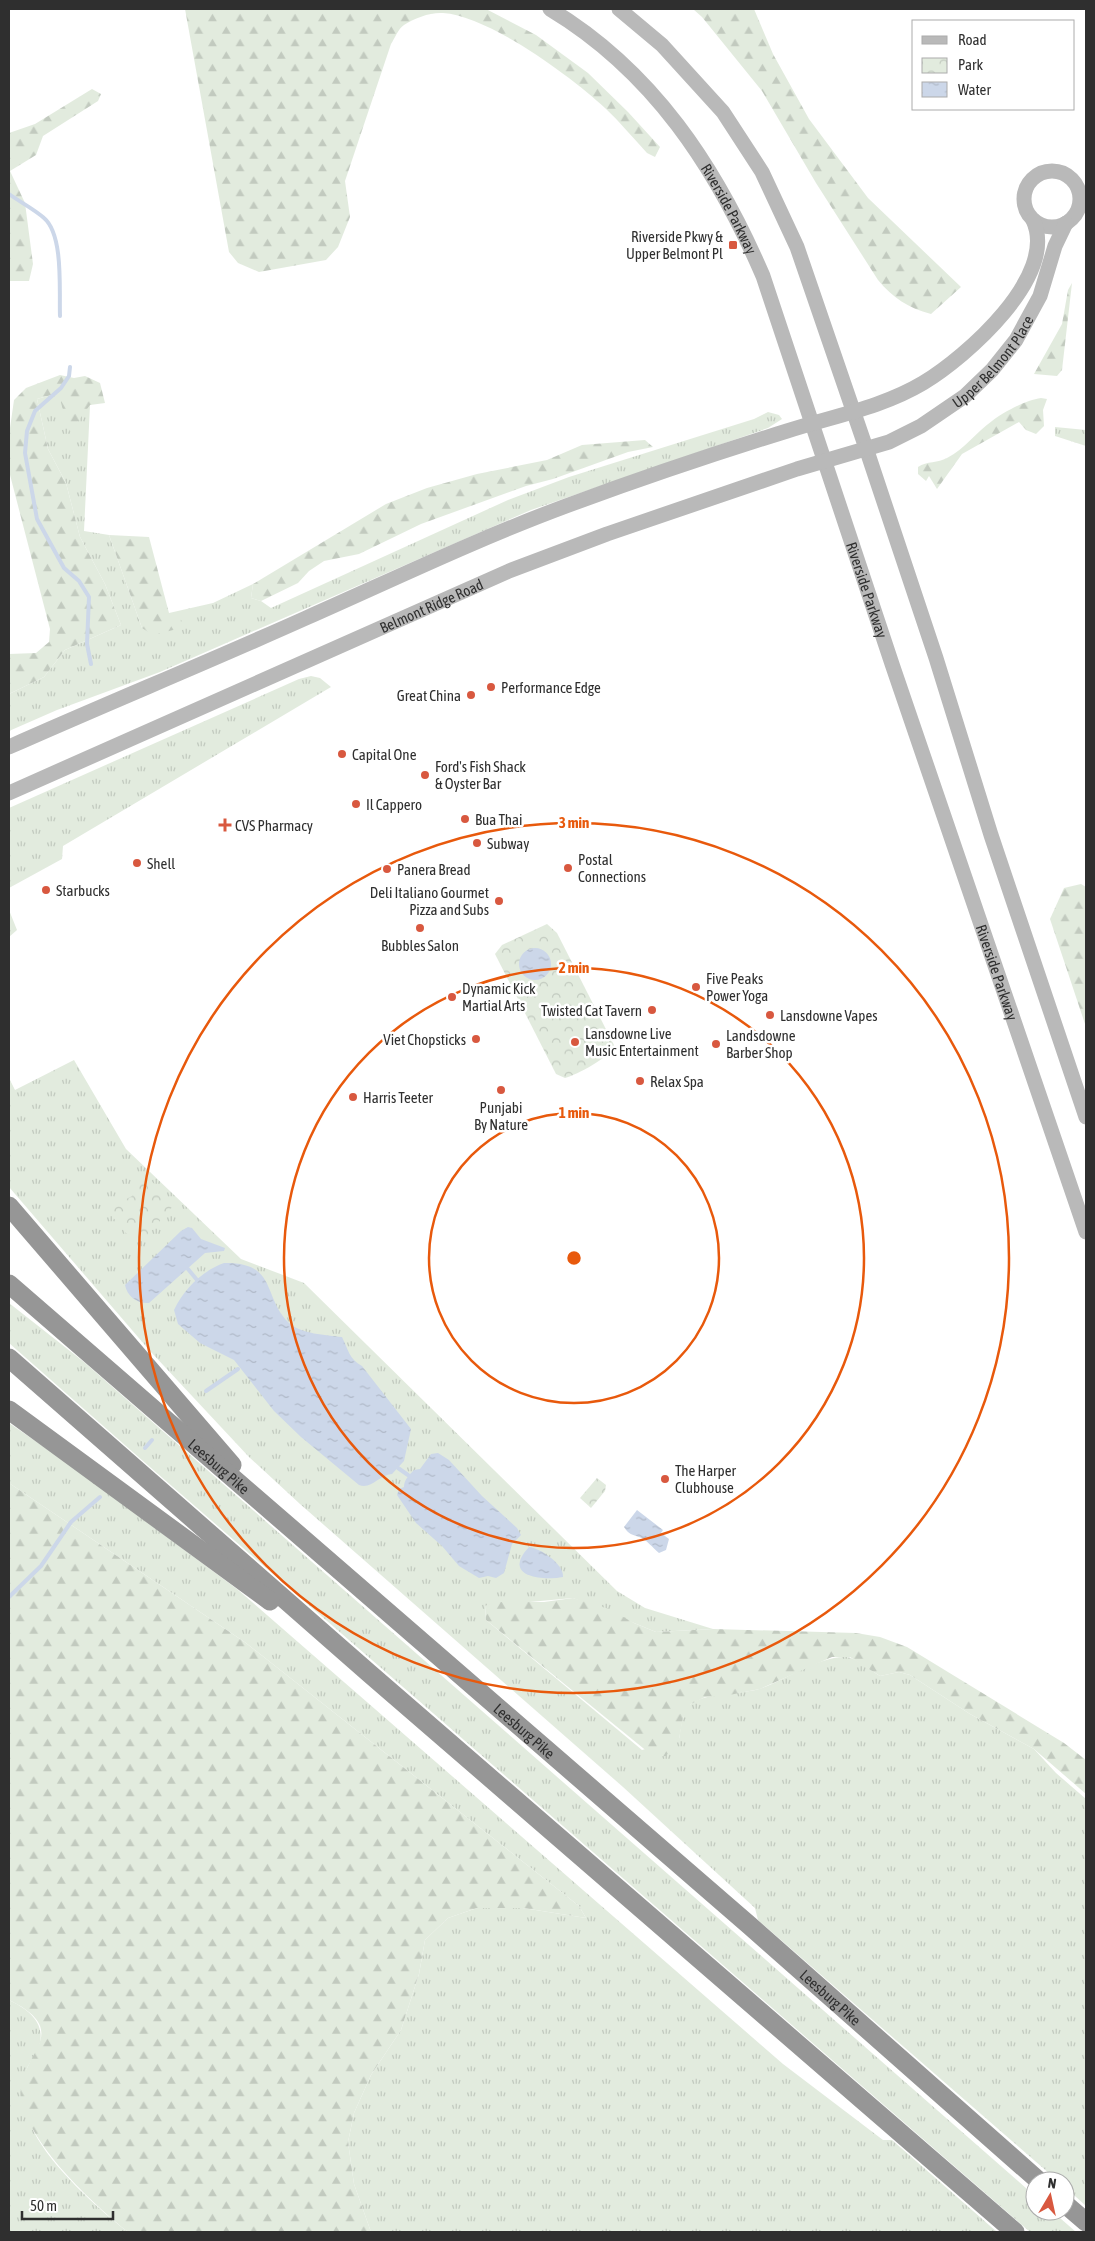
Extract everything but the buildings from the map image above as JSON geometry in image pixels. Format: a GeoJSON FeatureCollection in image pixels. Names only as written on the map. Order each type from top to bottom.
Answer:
{"type":"FeatureCollection","features":[{"type":"Feature","properties":{"kind":"highway"},"geometry":{"type":"LineString","coordinates":[[9,1206],[273,1514]]}},
{"type":"Feature","properties":{"kind":"highway","name":"Leesburg Pike"},"geometry":{"type":"LineString","coordinates":[[9,1284],[749,1925],[1028,2171]]}},
{"type":"Feature","properties":{"kind":"highway"},"geometry":{"type":"LineString","coordinates":[[9,1358],[370,1674],[1014,2232]]}},
{"type":"Feature","properties":{"kind":"highway"},"geometry":{"type":"LineString","coordinates":[[9,1410],[370,1674]]}},
{"type":"Feature","properties":{"kind":"highway"},"geometry":{"type":"LineString","coordinates":[[1075,2213],[1086,2222]]}},
{"type":"Feature","properties":{"kind":"main road","name":"Riverside Parkway"},"geometry":{"type":"LineString","coordinates":[[550,9],[597,42],[650,91],[674,118],[712,174],[746,236],[763,276],[811,424],[1086,1232]]}},
{"type":"Feature","properties":{"kind":"main road"},"geometry":{"type":"LineString","coordinates":[[619,9],[662,45],[723,112],[762,172],[797,247],[866,448],[937,663],[993,842],[1086,1117]]}},
{"type":"Feature","properties":{"kind":"main road","name":"Upper Belmont Place"},"geometry":{"type":"LineString","coordinates":[[853,412],[888,400],[922,383],[956,359],[983,335],[1030,274],[1039,244],[1038,230],[1025,208],[1026,190],[1037,176],[1052,172],[1060,173],[1073,181],[1082,192],[1075,220],[1056,246],[1040,296],[1030,318],[1016,340],[992,370],[964,396],[922,426],[889,442],[866,448]]}},
{"type":"Feature","properties":{"kind":"main road"},"geometry":{"type":"LineString","coordinates":[[1033,220],[1049,227],[1075,220]]}},
{"type":"Feature","properties":{"kind":"main road"},"geometry":{"type":"LineString","coordinates":[[9,747],[437,559],[564,507],[811,424],[853,412]]}},
{"type":"Feature","properties":{"kind":"main road","name":"Belmont Ridge Road"},"geometry":{"type":"LineString","coordinates":[[9,793],[509,571],[607,534],[866,448]]}},
{"type":"Feature","properties":{"kind":"green space"},"geometry":{"type":"Polygon","coordinates":[[[185,9],[486,9],[536,35],[588,73],[660,147],[655,157],[647,153],[605,108],[572,80],[506,36],[462,17],[443,13],[423,16],[408,22],[402,27],[391,44],[345,181],[350,217],[338,247],[326,260],[259,272],[238,263],[229,252],[185,9]]]}},
{"type":"Feature","properties":{"kind":"green space"},"geometry":{"type":"Polygon","coordinates":[[[693,9],[754,9],[773,54],[809,119],[868,198],[961,287],[931,314],[901,302],[878,280],[816,183],[762,91],[702,17],[693,9]]]}},
{"type":"Feature","properties":{"kind":"green space"},"geometry":{"type":"Polygon","coordinates":[[[92,89],[101,94],[98,101],[43,136],[36,155],[10,171],[25,203],[33,264],[29,281],[9,281],[9,133],[35,124],[92,89]]]}},
{"type":"Feature","properties":{"kind":"green space"},"geometry":{"type":"Polygon","coordinates":[[[1072,283],[1062,370],[1057,376],[1034,374],[1062,324],[1068,290],[1072,283]]]}},
{"type":"Feature","properties":{"kind":"green space"},"geometry":{"type":"Polygon","coordinates":[[[60,375],[74,378],[85,376],[100,383],[105,403],[90,405],[70,432],[58,393],[37,399],[48,449],[66,483],[80,537],[105,584],[121,625],[65,650],[44,677],[9,694],[9,654],[36,653],[49,642],[50,629],[9,471],[9,435],[14,400],[26,388],[60,375]]]}},
{"type":"Feature","properties":{"kind":"green space"},"geometry":{"type":"Polygon","coordinates":[[[58,393],[90,405],[84,531],[109,535],[142,628],[169,613],[213,603],[253,584],[251,598],[261,601],[271,608],[508,500],[569,477],[754,419],[768,412],[779,415],[782,419],[768,428],[531,510],[160,672],[57,710],[9,731],[9,694],[44,677],[65,650],[121,625],[105,584],[80,537],[66,483],[48,449],[37,399],[58,393]]]}},
{"type":"Feature","properties":{"kind":"green space"},"geometry":{"type":"Polygon","coordinates":[[[1041,398],[1047,399],[1043,410],[1044,426],[1036,434],[1026,430],[1019,422],[962,454],[937,489],[929,476],[926,481],[918,474],[918,467],[944,460],[965,445],[986,425],[1003,414],[1022,404],[1041,398]]]}},
{"type":"Feature","properties":{"kind":"green space"},"geometry":{"type":"Polygon","coordinates":[[[1055,427],[1086,430],[1086,446],[1055,436],[1055,427]]]}},
{"type":"Feature","properties":{"kind":"green space"},"geometry":{"type":"Polygon","coordinates":[[[645,440],[653,447],[628,452],[421,524],[359,554],[324,561],[309,571],[298,583],[261,601],[251,598],[253,584],[386,504],[427,488],[477,474],[547,460],[582,445],[645,440]]]}},
{"type":"Feature","properties":{"kind":"green space"},"geometry":{"type":"Polygon","coordinates":[[[109,535],[149,537],[169,613],[179,616],[185,627],[153,635],[142,628],[109,535]]]}},
{"type":"Feature","properties":{"kind":"green space"},"geometry":{"type":"Polygon","coordinates":[[[311,676],[320,678],[331,687],[63,846],[62,859],[9,888],[9,808],[299,679],[311,676]]]}},
{"type":"Feature","properties":{"kind":"green space"},"geometry":{"type":"Polygon","coordinates":[[[1081,884],[1086,887],[1086,1027],[1050,919],[1064,888],[1081,884]]]}},
{"type":"Feature","properties":{"kind":"green space"},"geometry":{"type":"Polygon","coordinates":[[[9,910],[17,930],[9,937],[9,910]]]}},
{"type":"Feature","properties":{"kind":"green space"},"geometry":{"type":"Polygon","coordinates":[[[547,924],[557,933],[614,1045],[601,1059],[565,1078],[556,1074],[495,954],[502,945],[547,924]]]}},
{"type":"Feature","properties":{"kind":"green space"},"geometry":{"type":"Polygon","coordinates":[[[74,1060],[126,1149],[241,1259],[304,1283],[617,1591],[645,1608],[713,1629],[656,1632],[573,1598],[485,1606],[486,1620],[642,1750],[679,1739],[682,1720],[686,1711],[697,1700],[762,1688],[804,1668],[837,1657],[847,1657],[859,1662],[880,1676],[899,1672],[910,1675],[970,1714],[1034,1749],[1056,1773],[1086,1799],[1086,2206],[1075,2196],[1075,2171],[1047,2171],[758,1920],[755,1908],[623,1787],[249,1457],[150,1351],[9,1187],[9,1078],[15,1090],[74,1060]]]}},
{"type":"Feature","properties":{"kind":"green space"},"geometry":{"type":"Polygon","coordinates":[[[147,1177],[175,1204],[142,1241],[131,1239],[111,1215],[111,1207],[132,1196],[143,1179],[147,1177]]]}},
{"type":"Feature","properties":{"kind":"green space"},"geometry":{"type":"Polygon","coordinates":[[[9,1303],[84,1362],[1025,2187],[1025,2221],[1063,2221],[1076,2232],[1030,2232],[9,1343],[9,1303]]]}},
{"type":"Feature","properties":{"kind":"green space"},"geometry":{"type":"Polygon","coordinates":[[[9,1423],[66,1462],[237,1589],[783,2064],[883,2140],[892,2140],[997,2232],[371,2232],[354,2184],[348,2142],[354,2113],[371,2075],[401,2030],[419,1974],[425,1940],[448,1918],[477,1908],[523,1908],[586,1918],[579,1906],[246,1643],[9,1483],[9,1423]]]}},
{"type":"Feature","properties":{"kind":"green space"},"geometry":{"type":"Polygon","coordinates":[[[597,1478],[606,1485],[605,1491],[591,1508],[580,1498],[597,1478]]]}},
{"type":"Feature","properties":{"kind":"green space"},"geometry":{"type":"Polygon","coordinates":[[[9,1483],[246,1643],[579,1906],[586,1918],[523,1908],[477,1908],[448,1918],[425,1940],[419,1974],[401,2030],[371,2075],[354,2113],[348,2142],[354,2184],[371,2232],[128,2232],[80,2189],[48,2153],[35,2134],[26,2115],[21,2097],[22,2082],[39,2046],[41,2034],[39,2023],[29,2012],[9,2000],[9,1483]]]}},
{"type":"Feature","properties":{"kind":"green space"},"geometry":{"type":"Polygon","coordinates":[[[573,1598],[609,1609],[634,1623],[656,1632],[713,1629],[856,1633],[880,1637],[907,1647],[1064,1743],[1086,1760],[1086,1794],[1034,1749],[970,1714],[910,1675],[899,1672],[880,1676],[850,1657],[832,1657],[760,1689],[724,1696],[705,1697],[691,1704],[683,1718],[679,1739],[666,1756],[654,1757],[486,1620],[485,1606],[496,1602],[544,1602],[573,1598]]]}},
{"type":"Feature","properties":{"kind":"green space"},"geometry":{"type":"Polygon","coordinates":[[[9,2000],[30,2014],[39,2026],[41,2034],[37,2052],[26,2072],[34,2132],[63,2173],[128,2232],[9,2232],[9,2000]]]}},
{"type":"Feature","properties":{"kind":"water"},"geometry":{"type":"Polygon","coordinates":[[[535,948],[546,953],[551,964],[546,975],[535,980],[524,975],[519,964],[524,953],[535,948]]]}},
{"type":"Feature","properties":{"kind":"water"},"geometry":{"type":"Polygon","coordinates":[[[188,1227],[192,1228],[201,1239],[225,1248],[224,1251],[205,1253],[149,1303],[140,1302],[133,1298],[128,1293],[125,1285],[181,1231],[188,1227]]]}},
{"type":"Feature","properties":{"kind":"water"},"geometry":{"type":"Polygon","coordinates":[[[224,1263],[241,1264],[253,1268],[261,1275],[267,1283],[281,1313],[294,1327],[314,1333],[342,1337],[352,1357],[362,1366],[411,1429],[404,1461],[392,1474],[367,1486],[359,1485],[301,1437],[274,1411],[234,1360],[200,1343],[178,1324],[174,1310],[188,1288],[208,1271],[224,1263]]]}},
{"type":"Feature","properties":{"kind":"water"},"geometry":{"type":"Polygon","coordinates":[[[438,1453],[449,1460],[482,1496],[517,1528],[521,1535],[512,1544],[504,1573],[496,1578],[488,1576],[479,1578],[459,1566],[442,1546],[416,1523],[397,1495],[399,1489],[404,1487],[406,1480],[412,1472],[420,1469],[431,1454],[438,1453]]]}},
{"type":"Feature","properties":{"kind":"water"},"geometry":{"type":"Polygon","coordinates":[[[637,1510],[663,1530],[661,1533],[669,1539],[666,1550],[659,1553],[642,1538],[631,1534],[624,1527],[637,1510]]]}},
{"type":"Feature","properties":{"kind":"water"},"geometry":{"type":"Polygon","coordinates":[[[529,1547],[539,1550],[556,1562],[560,1567],[563,1577],[536,1577],[522,1571],[520,1565],[522,1557],[529,1547]]]}},
{"type":"Feature","properties":{"kind":"waterway"},"geometry":{"type":"LineString","coordinates":[[9,194],[44,218],[55,237],[60,279],[60,316]]}},
{"type":"Feature","properties":{"kind":"waterway"},"geometry":{"type":"LineString","coordinates":[[70,367],[69,376],[61,388],[35,411],[27,431],[25,453],[37,519],[64,568],[79,581],[89,597],[87,644],[91,664]]}},
{"type":"Feature","properties":{"kind":"waterway"},"geometry":{"type":"LineString","coordinates":[[188,1269],[197,1280]]}},
{"type":"Feature","properties":{"kind":"waterway"},"geometry":{"type":"LineString","coordinates":[[206,1391],[238,1369]]}},
{"type":"Feature","properties":{"kind":"waterway"},"geometry":{"type":"LineString","coordinates":[[145,1448],[152,1440]]}},
{"type":"Feature","properties":{"kind":"waterway"},"geometry":{"type":"LineString","coordinates":[[398,1468],[408,1475]]}},
{"type":"Feature","properties":{"kind":"waterway"},"geometry":{"type":"LineString","coordinates":[[9,1597],[41,1566],[71,1522],[100,1497]]}},
{"type":"Feature","properties":{"kind":"place","name":"Riverside Pkwy & Upper Belmont Pl"},"geometry":{"type":"Point","coordinates":[733,245]}},
{"type":"Feature","properties":{"kind":"place","name":"Performance Edge"},"geometry":{"type":"Point","coordinates":[491,687]}},
{"type":"Feature","properties":{"kind":"place","name":"Great China"},"geometry":{"type":"Point","coordinates":[471,695]}},
{"type":"Feature","properties":{"kind":"place","name":"Capital One"},"geometry":{"type":"Point","coordinates":[342,754]}},
{"type":"Feature","properties":{"kind":"place","name":"Ford's Fish Shack & Oyster Bar"},"geometry":{"type":"Point","coordinates":[425,775]}},
{"type":"Feature","properties":{"kind":"place","name":"Il Cappero"},"geometry":{"type":"Point","coordinates":[356,804]}},
{"type":"Feature","properties":{"kind":"place","name":"Bua Thai"},"geometry":{"type":"Point","coordinates":[465,819]}},
{"type":"Feature","properties":{"kind":"place","name":"CVS Pharmacy"},"geometry":{"type":"Point","coordinates":[225,825]}},
{"type":"Feature","properties":{"kind":"place","name":"Subway"},"geometry":{"type":"Point","coordinates":[477,843]}},
{"type":"Feature","properties":{"kind":"place","name":"Shell"},"geometry":{"type":"Point","coordinates":[137,863]}},
{"type":"Feature","properties":{"kind":"place","name":"Postal Connections"},"geometry":{"type":"Point","coordinates":[568,868]}},
{"type":"Feature","properties":{"kind":"place","name":"Panera Bread"},"geometry":{"type":"Point","coordinates":[387,869]}},
{"type":"Feature","properties":{"kind":"place","name":"Starbucks"},"geometry":{"type":"Point","coordinates":[46,890]}},
{"type":"Feature","properties":{"kind":"place","name":"Deli Italiano Gourmet Pizza and Subs"},"geometry":{"type":"Point","coordinates":[499,901]}},
{"type":"Feature","properties":{"kind":"place","name":"Bubbles Salon"},"geometry":{"type":"Point","coordinates":[420,928]}},
{"type":"Feature","properties":{"kind":"place","name":"Five Peaks Power Yoga"},"geometry":{"type":"Point","coordinates":[696,987]}},
{"type":"Feature","properties":{"kind":"place","name":"Dynamic Kick Martial Arts"},"geometry":{"type":"Point","coordinates":[452,997]}},
{"type":"Feature","properties":{"kind":"place","name":"Twisted Cat Tavern"},"geometry":{"type":"Point","coordinates":[652,1010]}},
{"type":"Feature","properties":{"kind":"place","name":"Lansdowne Vapes"},"geometry":{"type":"Point","coordinates":[770,1015]}},
{"type":"Feature","properties":{"kind":"place","name":"Viet Chopsticks"},"geometry":{"type":"Point","coordinates":[476,1039]}},
{"type":"Feature","properties":{"kind":"place","name":"Lansdowne Live Music Entertainment"},"geometry":{"type":"Point","coordinates":[575,1042]}},
{"type":"Feature","properties":{"kind":"place","name":"Landsdowne Barber Shop"},"geometry":{"type":"Point","coordinates":[716,1044]}},
{"type":"Feature","properties":{"kind":"place","name":"Relax Spa"},"geometry":{"type":"Point","coordinates":[640,1081]}},
{"type":"Feature","properties":{"kind":"place","name":"Punjabi By Nature"},"geometry":{"type":"Point","coordinates":[501,1090]}},
{"type":"Feature","properties":{"kind":"place","name":"Harris Teeter"},"geometry":{"type":"Point","coordinates":[353,1097]}},
{"type":"Feature","properties":{"kind":"place","name":"The Harper Clubhouse"},"geometry":{"type":"Point","coordinates":[665,1479]}}]}
